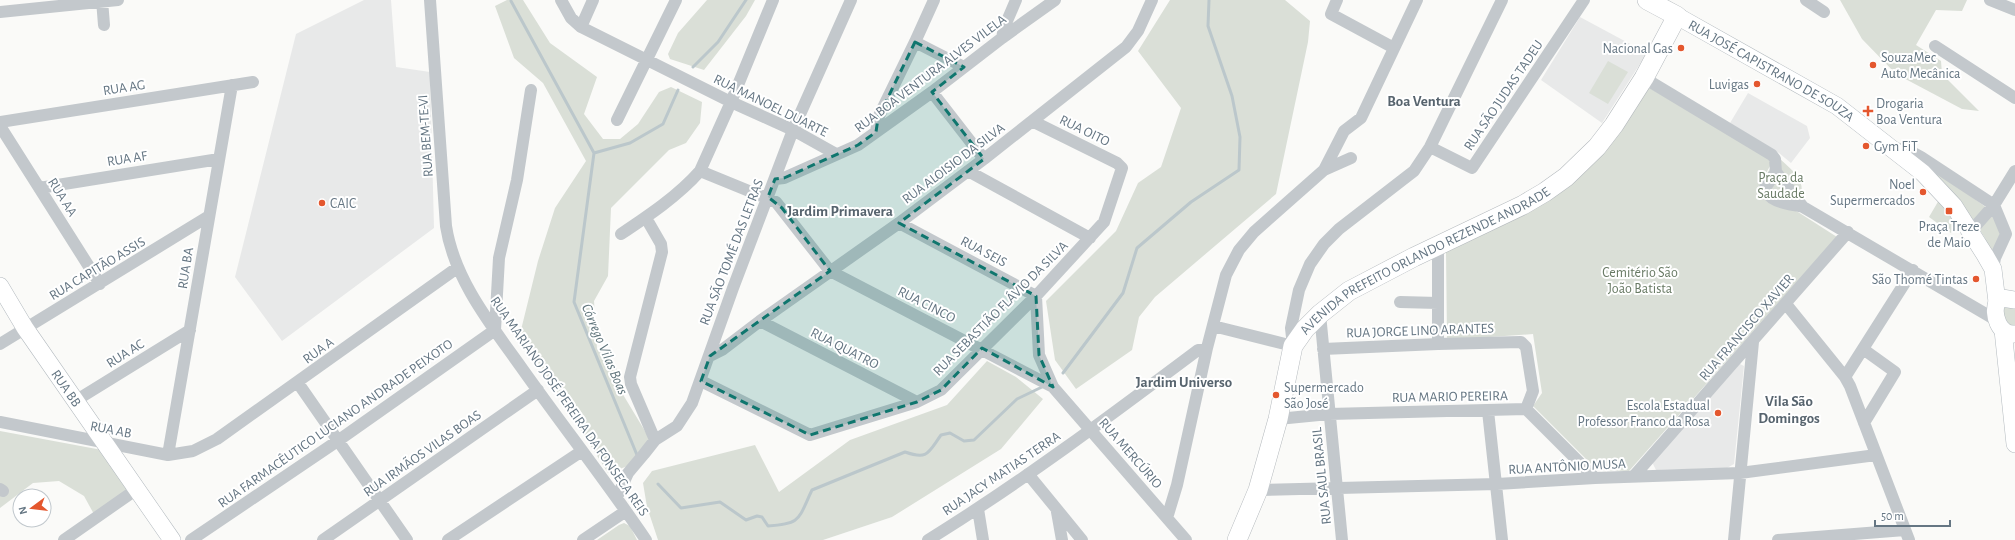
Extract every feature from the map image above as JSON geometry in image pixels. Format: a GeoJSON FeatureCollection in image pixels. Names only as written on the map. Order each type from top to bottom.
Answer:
{"type":"FeatureCollection","features":[{"type":"Feature","properties":{"kind":"main road","name":"RUA JOSÉ CAPISTRANO DE SOUZA"},"geometry":{"type":"LineString","coordinates":[[1647,0],[1677,16]]}},
{"type":"Feature","properties":{"kind":"main road","name":"AVENIDA PREFEITO ORLANDO REZENDE ANDRADE"},"geometry":{"type":"LineString","coordinates":[[1237,540],[1258,490],[1278,419],[1292,346],[1305,329],[1320,314],[1349,291],[1438,245],[1523,205],[1566,177],[1597,147],[1614,125],[1644,78],[1677,16]]}},
{"type":"Feature","properties":{"kind":"street"},"geometry":{"type":"LineString","coordinates":[[0,12],[27,4],[118,0]]}},
{"type":"Feature","properties":{"kind":"street","name":"RUA BEM-TE-VI"},"geometry":{"type":"LineString","coordinates":[[430,0],[446,226],[449,244],[457,268]]}},
{"type":"Feature","properties":{"kind":"street"},"geometry":{"type":"LineString","coordinates":[[561,0],[572,18],[581,27],[593,0]]}},
{"type":"Feature","properties":{"kind":"street"},"geometry":{"type":"LineString","coordinates":[[617,120],[676,0]]}},
{"type":"Feature","properties":{"kind":"street"},"geometry":{"type":"LineString","coordinates":[[621,234],[646,218],[693,179],[700,171],[731,102],[773,0]]}},
{"type":"Feature","properties":{"kind":"street","name":"RUA SÃO TOMÉ DAS LETRAS"},"geometry":{"type":"LineString","coordinates":[[617,497],[628,473],[655,440],[677,426],[685,416],[701,381],[733,288],[793,130],[851,0]]}},
{"type":"Feature","properties":{"kind":"street"},"geometry":{"type":"LineString","coordinates":[[876,132],[878,118],[934,0]]}},
{"type":"Feature","properties":{"kind":"street"},"geometry":{"type":"LineString","coordinates":[[1002,38],[1004,28],[1016,0]]}},
{"type":"Feature","properties":{"kind":"street","name":"RUA BOA VENTURA ALVES VILELA"},"geometry":{"type":"LineString","coordinates":[[775,179],[784,178],[858,145],[1055,0]]}},
{"type":"Feature","properties":{"kind":"street","name":"RUA ALOISIO DA SILVA"},"geometry":{"type":"LineString","coordinates":[[710,356],[722,350],[760,321],[899,223],[984,159],[1126,47],[1138,31],[1152,0]]}},
{"type":"Feature","properties":{"kind":"street"},"geometry":{"type":"LineString","coordinates":[[1337,0],[1331,14],[1394,48]]}},
{"type":"Feature","properties":{"kind":"street"},"geometry":{"type":"LineString","coordinates":[[1324,170],[1344,131],[1361,118],[1417,0]]}},
{"type":"Feature","properties":{"kind":"street"},"geometry":{"type":"LineString","coordinates":[[1213,326],[1292,346],[1291,328],[1299,290],[1310,264],[1324,244],[1339,229],[1414,171],[1430,147],[1502,0]]}},
{"type":"Feature","properties":{"kind":"street","name":"RUA SÃO JUDAS TADEU"},"geometry":{"type":"LineString","coordinates":[[1430,147],[1472,168],[1584,0]]}},
{"type":"Feature","properties":{"kind":"street"},"geometry":{"type":"LineString","coordinates":[[1806,0],[1824,12]]}},
{"type":"Feature","properties":{"kind":"street"},"geometry":{"type":"LineString","coordinates":[[1990,0],[2015,10]]}},
{"type":"Feature","properties":{"kind":"street"},"geometry":{"type":"LineString","coordinates":[[102,1],[104,25]]}},
{"type":"Feature","properties":{"kind":"street","name":"RUA JOSÉ CAPISTRANO DE SOUZA"},"geometry":{"type":"LineString","coordinates":[[1677,16],[1838,106],[1892,148],[1917,160],[1994,205],[2011,235],[1995,258],[1993,269],[1996,302],[1995,311],[2007,330]]}},
{"type":"Feature","properties":{"kind":"street","name":"RUA MANOEL DUARTE"},"geometry":{"type":"LineString","coordinates":[[581,27],[731,102],[793,130],[836,154]]}},
{"type":"Feature","properties":{"kind":"street"},"geometry":{"type":"LineString","coordinates":[[915,42],[964,67]]}},
{"type":"Feature","properties":{"kind":"street"},"geometry":{"type":"LineString","coordinates":[[1935,46],[2015,98]]}},
{"type":"Feature","properties":{"kind":"street"},"geometry":{"type":"LineString","coordinates":[[1644,78],[1772,155],[1775,159],[1776,172],[1803,207]]}},
{"type":"Feature","properties":{"kind":"street","name":"RUA AG"},"geometry":{"type":"LineString","coordinates":[[0,122],[253,82]]}},
{"type":"Feature","properties":{"kind":"street","name":"RUA BA"},"geometry":{"type":"LineString","coordinates":[[168,455],[232,85]]}},
{"type":"Feature","properties":{"kind":"street"},"geometry":{"type":"LineString","coordinates":[[495,330],[499,258],[517,180],[531,90]]}},
{"type":"Feature","properties":{"kind":"street"},"geometry":{"type":"LineString","coordinates":[[932,92],[984,159]]}},
{"type":"Feature","properties":{"kind":"street","name":"RUA OITO"},"geometry":{"type":"LineString","coordinates":[[1032,121],[1117,163],[1122,168]]}},
{"type":"Feature","properties":{"kind":"street","name":"RUA AA"},"geometry":{"type":"LineString","coordinates":[[0,126],[100,284]]}},
{"type":"Feature","properties":{"kind":"street"},"geometry":{"type":"LineString","coordinates":[[1167,518],[1177,485],[1207,348],[1226,275],[1239,250],[1254,232],[1324,170],[1351,158]]}},
{"type":"Feature","properties":{"kind":"street","name":"RUA AF"},"geometry":{"type":"LineString","coordinates":[[39,188],[219,159]]}},
{"type":"Feature","properties":{"kind":"street","name":"RUA JOSÉ CAPISTRANO DE SOUZA"},"geometry":{"type":"LineString","coordinates":[[1917,160],[1954,206],[1971,231],[1993,269]]}},
{"type":"Feature","properties":{"kind":"street","name":"RUA SEBASTIÃO FLÁVIO DA SILVA"},"geometry":{"type":"LineString","coordinates":[[701,381],[810,435],[917,402],[941,390],[1036,296],[1104,222],[1122,168]]}},
{"type":"Feature","properties":{"kind":"street"},"geometry":{"type":"LineString","coordinates":[[700,171],[768,197],[776,202],[830,271]]}},
{"type":"Feature","properties":{"kind":"street"},"geometry":{"type":"LineString","coordinates":[[968,171],[1090,238]]}},
{"type":"Feature","properties":{"kind":"street"},"geometry":{"type":"LineString","coordinates":[[1971,231],[1994,205],[2015,171]]}},
{"type":"Feature","properties":{"kind":"street"},"geometry":{"type":"LineString","coordinates":[[1776,172],[1767,184],[1766,192],[1770,197],[1778,201],[1803,207],[1848,232],[1913,270],[2007,330],[2004,355],[2015,444]]}},
{"type":"Feature","properties":{"kind":"street","name":"RUA CAPITÃO ASSIS"},"geometry":{"type":"LineString","coordinates":[[0,344],[209,216]]}},
{"type":"Feature","properties":{"kind":"street"},"geometry":{"type":"LineString","coordinates":[[646,218],[661,244],[662,252],[630,377],[631,384],[655,440]]}},
{"type":"Feature","properties":{"kind":"street","name":"RUA SEIS"},"geometry":{"type":"LineString","coordinates":[[899,223],[1036,296]]}},
{"type":"Feature","properties":{"kind":"street","name":"RUA FRANCISCO XAVIER"},"geometry":{"type":"LineString","coordinates":[[1633,477],[1848,232]]}},
{"type":"Feature","properties":{"kind":"street"},"geometry":{"type":"LineString","coordinates":[[1438,245],[1438,344]]}},
{"type":"Feature","properties":{"kind":"street","name":"RUA MARIANO JOSÉ PEREIRA DA FONSECA REIS"},"geometry":{"type":"LineString","coordinates":[[457,268],[495,330],[617,497],[646,540]]}},
{"type":"Feature","properties":{"kind":"street","name":"RUA A"},"geometry":{"type":"LineString","coordinates":[[193,451],[216,439],[298,383],[457,268]]}},
{"type":"Feature","properties":{"kind":"street"},"geometry":{"type":"LineString","coordinates":[[1993,269],[2014,300]]}},
{"type":"Feature","properties":{"kind":"street"},"geometry":{"type":"LineString","coordinates":[[1845,377],[1913,270]]}},
{"type":"Feature","properties":{"kind":"street","name":"RUA CINCO"},"geometry":{"type":"LineString","coordinates":[[830,271],[982,348],[1053,386]]}},
{"type":"Feature","properties":{"kind":"street","name":"RUA BB"},"geometry":{"type":"LineString","coordinates":[[0,286],[25,328],[172,540]]}},
{"type":"Feature","properties":{"kind":"street"},"geometry":{"type":"LineString","coordinates":[[1036,296],[1039,355],[1053,386]]}},
{"type":"Feature","properties":{"kind":"street"},"geometry":{"type":"LineString","coordinates":[[1996,302],[2002,298],[2014,300]]}},
{"type":"Feature","properties":{"kind":"street"},"geometry":{"type":"LineString","coordinates":[[1400,302],[1438,303]]}},
{"type":"Feature","properties":{"kind":"street"},"geometry":{"type":"LineString","coordinates":[[1778,540],[1907,535],[1845,377],[1786,304]]}},
{"type":"Feature","properties":{"kind":"street","name":"RUA SAUL BRASIL"},"geometry":{"type":"LineString","coordinates":[[1320,314],[1342,540]]}},
{"type":"Feature","properties":{"kind":"street","name":"RUA QUATRO"},"geometry":{"type":"LineString","coordinates":[[760,321],[917,402]]}},
{"type":"Feature","properties":{"kind":"street","name":"RUA AC"},"geometry":{"type":"LineString","coordinates":[[75,401],[190,330]]}},
{"type":"Feature","properties":{"kind":"street","name":"RUA FARMACÊUTICO LUCIANO ANDRADE PEIXOTO"},"geometry":{"type":"LineString","coordinates":[[191,540],[339,440],[495,330]]}},
{"type":"Feature","properties":{"kind":"street","name":"RUA JORGE LINO ARANTES"},"geometry":{"type":"LineString","coordinates":[[1323,349],[1518,342],[1524,344],[1526,347],[1533,391],[1526,409]]}},
{"type":"Feature","properties":{"kind":"street"},"geometry":{"type":"LineString","coordinates":[[1734,540],[1753,342]]}},
{"type":"Feature","properties":{"kind":"street","name":"RUA JACY MATIAS TERRA"},"geometry":{"type":"LineString","coordinates":[[928,540],[978,509],[1091,430],[1198,350],[1207,348]]}},
{"type":"Feature","properties":{"kind":"street"},"geometry":{"type":"LineString","coordinates":[[1863,349],[1895,372],[1864,423]]}},
{"type":"Feature","properties":{"kind":"street"},"geometry":{"type":"LineString","coordinates":[[298,383],[407,540]]}},
{"type":"Feature","properties":{"kind":"street","name":"RUA MERCÚRIO"},"geometry":{"type":"LineString","coordinates":[[1053,386],[1186,540]]}},
{"type":"Feature","properties":{"kind":"street","name":"RUA IRMÃOS VILAS BOAS"},"geometry":{"type":"LineString","coordinates":[[323,540],[538,390]]}},
{"type":"Feature","properties":{"kind":"street","name":"RUA MARIO PEREIRA"},"geometry":{"type":"LineString","coordinates":[[1278,419],[1329,414],[1526,409],[1595,478]]}},
{"type":"Feature","properties":{"kind":"street"},"geometry":{"type":"LineString","coordinates":[[1488,411],[1502,540]]}},
{"type":"Feature","properties":{"kind":"street","name":"RUA AB"},"geometry":{"type":"LineString","coordinates":[[0,422],[168,455],[193,451]]}},
{"type":"Feature","properties":{"kind":"street"},"geometry":{"type":"LineString","coordinates":[[448,540],[582,451]]}},
{"type":"Feature","properties":{"kind":"street","name":"RUA ANTÔNIO MUSA"},"geometry":{"type":"LineString","coordinates":[[1258,490],[1337,490],[1740,473],[1876,455]]}},
{"type":"Feature","properties":{"kind":"street"},"geometry":{"type":"LineString","coordinates":[[1028,474],[1082,540]]}},
{"type":"Feature","properties":{"kind":"street"},"geometry":{"type":"LineString","coordinates":[[64,540],[136,489]]}},
{"type":"Feature","properties":{"kind":"street"},"geometry":{"type":"LineString","coordinates":[[978,509],[983,540]]}},
{"type":"Feature","properties":{"kind":"street"},"geometry":{"type":"LineString","coordinates":[[583,540],[626,510]]}},
{"type":"Feature","properties":{"kind":"street"},"geometry":{"type":"LineString","coordinates":[[1057,510],[1062,540]]}},
{"type":"Feature","properties":{"kind":"highlighted area"},"geometry":{"type":"Polygon","coordinates":[[[915,42],[964,67],[932,92],[984,159],[899,223],[1036,296],[1039,355],[1053,387],[982,348],[941,390],[917,402],[810,435],[701,381],[710,356],[830,271],[782,208],[768,197],[775,179],[784,178],[858,145],[876,132],[878,118],[915,42]]]}},
{"type":"Feature","properties":{"kind":"shaded area"},"geometry":{"type":"Polygon","coordinates":[[[364,0],[391,0],[396,67],[430,72],[434,228],[282,341],[235,277],[296,34],[364,0]]]}},
{"type":"Feature","properties":{"kind":"shaded area"},"geometry":{"type":"Polygon","coordinates":[[[1580,17],[1647,53],[1602,123],[1541,80],[1580,17]]]}},
{"type":"Feature","properties":{"kind":"shaded area"},"geometry":{"type":"Polygon","coordinates":[[[1748,93],[1807,126],[1810,138],[1791,163],[1779,153],[1730,123],[1748,93]]]}},
{"type":"Feature","properties":{"kind":"shaded area","name":"Escola Estadual Professor Franco da Rosa"},"geometry":{"type":"Polygon","coordinates":[[[1740,364],[1744,366],[1734,464],[1727,468],[1656,470],[1653,464],[1654,461],[1740,364]]]}},
{"type":"Feature","properties":{"kind":"green space"},"geometry":{"type":"Polygon","coordinates":[[[507,0],[523,0],[550,43],[597,77],[584,114],[603,139],[620,139],[638,124],[659,92],[671,87],[702,102],[700,123],[686,143],[669,150],[611,208],[608,276],[594,301],[597,349],[617,368],[616,383],[651,441],[628,466],[608,473],[520,334],[538,261],[555,208],[586,161],[543,83],[514,58],[495,6],[507,0]]]}},
{"type":"Feature","properties":{"kind":"green space"},"geometry":{"type":"Polygon","coordinates":[[[707,0],[755,0],[746,16],[704,70],[670,59],[668,54],[678,33],[707,0]]]}},
{"type":"Feature","properties":{"kind":"green space"},"geometry":{"type":"Polygon","coordinates":[[[1170,0],[1285,0],[1310,21],[1308,42],[1276,194],[1155,297],[1139,317],[1132,350],[1076,389],[1055,360],[1046,301],[1116,231],[1138,183],[1161,167],[1181,108],[1138,51],[1170,0]]]}},
{"type":"Feature","properties":{"kind":"green space"},"geometry":{"type":"Polygon","coordinates":[[[1840,0],[1967,0],[1962,11],[1936,10],[1916,45],[1941,61],[1942,74],[1979,111],[1962,109],[1896,74],[1862,39],[1840,0]]]}},
{"type":"Feature","properties":{"kind":"green space"},"geometry":{"type":"Polygon","coordinates":[[[1608,61],[1628,72],[1608,104],[1589,93],[1608,61]]]}},
{"type":"Feature","properties":{"kind":"green space","name":"Cemitério São João Batista"},"geometry":{"type":"Polygon","coordinates":[[[1646,86],[1774,159],[1761,182],[1763,198],[1798,212],[1837,237],[1629,471],[1597,470],[1533,406],[1542,393],[1533,334],[1447,340],[1446,251],[1549,198],[1588,169],[1646,86]]]}},
{"type":"Feature","properties":{"kind":"green space","name":"Praça da Saudade"},"geometry":{"type":"Polygon","coordinates":[[[1780,159],[1793,171],[1802,187],[1798,211],[1762,183],[1774,161],[1780,159]]]}},
{"type":"Feature","properties":{"kind":"green space"},"geometry":{"type":"Polygon","coordinates":[[[1925,165],[1987,208],[1975,223],[1925,165]]]}},
{"type":"Feature","properties":{"kind":"green space"},"geometry":{"type":"Polygon","coordinates":[[[1939,200],[1955,219],[1951,233],[1929,217],[1939,200]]]}},
{"type":"Feature","properties":{"kind":"green space"},"geometry":{"type":"Polygon","coordinates":[[[1991,211],[2000,233],[1994,253],[1988,252],[1985,238],[1978,227],[1991,211]]]}},
{"type":"Feature","properties":{"kind":"green space"},"geometry":{"type":"Polygon","coordinates":[[[2003,306],[2009,306],[2015,309],[2015,330],[2004,325],[2003,306]]]}},
{"type":"Feature","properties":{"kind":"green space"},"geometry":{"type":"Polygon","coordinates":[[[987,361],[1016,377],[1043,399],[1001,449],[892,517],[823,540],[658,540],[647,507],[643,483],[652,471],[755,445],[779,492],[850,440],[947,405],[987,361]]]}},
{"type":"Feature","properties":{"kind":"green space"},"geometry":{"type":"Polygon","coordinates":[[[0,431],[102,450],[129,491],[95,516],[84,496],[59,481],[33,483],[26,488],[12,488],[12,499],[0,508],[0,431]]]}},
{"type":"Feature","properties":{"kind":"green space"},"geometry":{"type":"Polygon","coordinates":[[[624,523],[630,526],[637,540],[597,540],[619,525],[624,523]]]}},
{"type":"Feature","properties":{"kind":"waterway"},"geometry":{"type":"LineString","coordinates":[[693,67],[718,42],[746,0]]}},
{"type":"Feature","properties":{"kind":"waterway"},"geometry":{"type":"LineString","coordinates":[[1063,373],[1123,293],[1137,248],[1191,202],[1239,170],[1240,137],[1232,96],[1208,26],[1209,0]]}},
{"type":"Feature","properties":{"kind":"waterway"},"geometry":{"type":"LineString","coordinates":[[511,1],[594,153]]}},
{"type":"Feature","properties":{"kind":"waterway"},"geometry":{"type":"LineString","coordinates":[[594,153],[630,143],[663,124],[678,90]]}},
{"type":"Feature","properties":{"kind":"waterway","name":"Córrego Vilas Boas"},"geometry":{"type":"LineString","coordinates":[[594,153],[574,302],[637,455]]}},
{"type":"Feature","properties":{"kind":"waterway"},"geometry":{"type":"LineString","coordinates":[[658,484],[681,508],[720,502],[746,520],[757,516],[762,517],[768,526],[787,524],[798,518],[801,514],[812,490],[905,452],[923,455],[930,450],[941,435],[950,433],[964,441],[974,440],[1017,399],[1042,387]]}},
{"type":"Feature","properties":{"kind":"place","name":"Nacional Gas"},"geometry":{"type":"Point","coordinates":[1681,48]}},
{"type":"Feature","properties":{"kind":"place","name":"SouzaMec Auto Mecânica"},"geometry":{"type":"Point","coordinates":[1873,65]}},
{"type":"Feature","properties":{"kind":"place","name":"Luvigas"},"geometry":{"type":"Point","coordinates":[1757,84]}},
{"type":"Feature","properties":{"kind":"place","name":"Drogaria Boa Ventura"},"geometry":{"type":"Point","coordinates":[1868,111]}},
{"type":"Feature","properties":{"kind":"place","name":"Gym FiT"},"geometry":{"type":"Point","coordinates":[1866,146]}},
{"type":"Feature","properties":{"kind":"place","name":"Noel Supermercados"},"geometry":{"type":"Point","coordinates":[1923,192]}},
{"type":"Feature","properties":{"kind":"place","name":"CAIC"},"geometry":{"type":"Point","coordinates":[322,203]}},
{"type":"Feature","properties":{"kind":"place","name":"Praça Treze de Maio"},"geometry":{"type":"Point","coordinates":[1949,211]}},
{"type":"Feature","properties":{"kind":"place","name":"São Thomé Tintas"},"geometry":{"type":"Point","coordinates":[1976,279]}},
{"type":"Feature","properties":{"kind":"place","name":"Supermercado São José"},"geometry":{"type":"Point","coordinates":[1276,395]}},
{"type":"Feature","properties":{"kind":"place","name":"Escola Estadual Professor Franco da Rosa"},"geometry":{"type":"Point","coordinates":[1718,413]}},
{"type":"Feature","properties":{"kind":"district","name":"Boa Ventura"},"geometry":{"type":"Point","coordinates":[1424,101]}},
{"type":"Feature","properties":{"kind":"district","name":"Jardim Primavera"},"geometry":{"type":"Point","coordinates":[840,211]}},
{"type":"Feature","properties":{"kind":"district","name":"Jardim Universo"},"geometry":{"type":"Point","coordinates":[1184,382]}},
{"type":"Feature","properties":{"kind":"district","name":"Vila São Domingos"},"geometry":{"type":"Point","coordinates":[1789,410]}}]}
